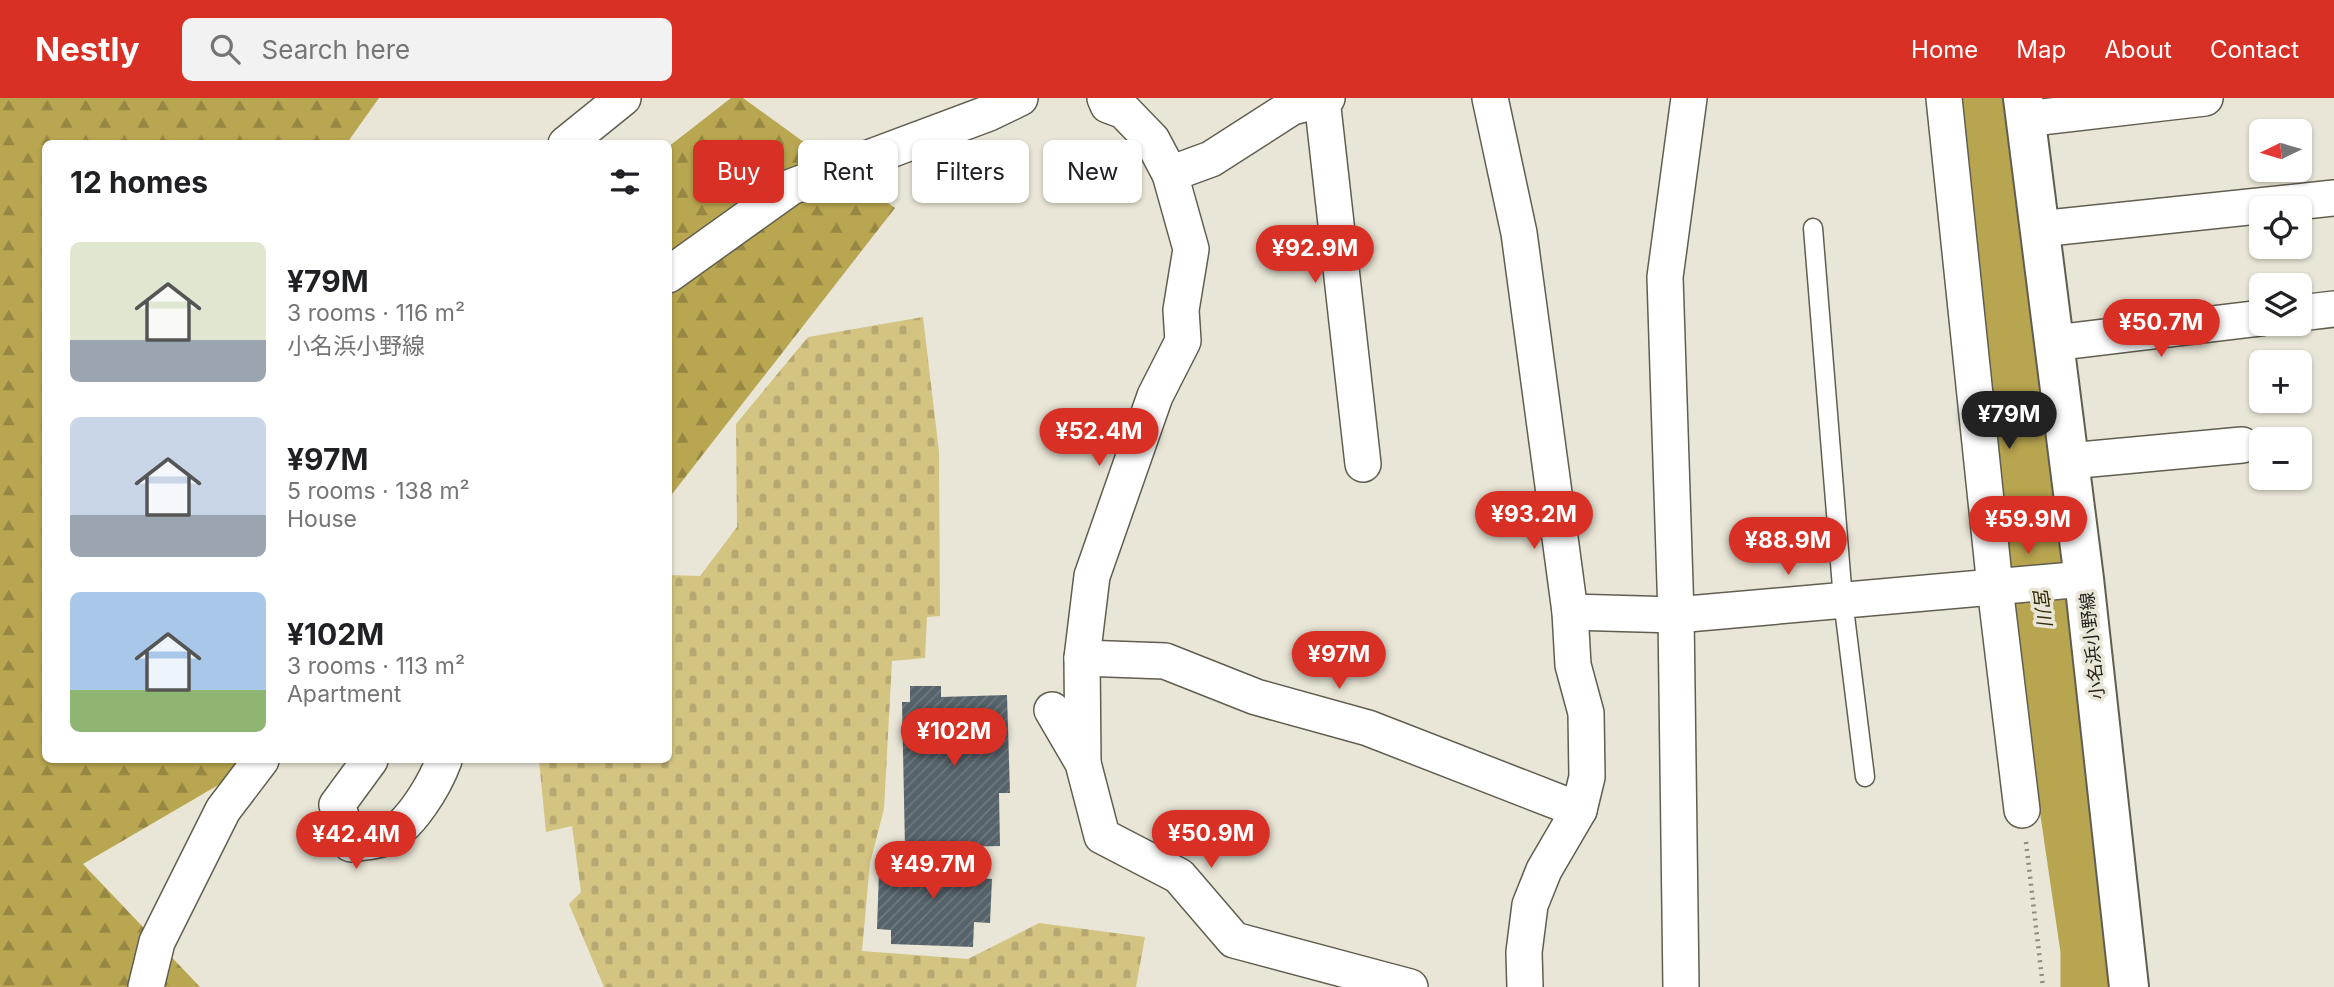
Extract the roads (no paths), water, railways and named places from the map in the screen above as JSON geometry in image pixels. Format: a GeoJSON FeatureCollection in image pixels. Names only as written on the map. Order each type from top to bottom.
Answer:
{"type":"FeatureCollection","features":[{"type":"Feature","properties":{"kind":"main road","name":"小名浜小野線"},"geometry":{"type":"LineString","coordinates":[[2024,108],[2069,461],[2068,580],[2129,987]]}},
{"type":"Feature","properties":{"kind":"street"},"geometry":{"type":"LineString","coordinates":[[571,140],[622,98]]}},
{"type":"Feature","properties":{"kind":"street"},"geometry":{"type":"LineString","coordinates":[[672,272],[791,187],[989,113],[1020,98]]}},
{"type":"Feature","properties":{"kind":"street"},"geometry":{"type":"LineString","coordinates":[[1490,98],[1519,233],[1570,612],[1573,665],[1586,713],[1587,777],[1579,810],[1544,870],[1530,905],[1524,951],[1525,987]]}},
{"type":"Feature","properties":{"kind":"street"},"geometry":{"type":"LineString","coordinates":[[1681,987],[1676,615],[1665,277],[1689,98]]}},
{"type":"Feature","properties":{"kind":"street"},"geometry":{"type":"LineString","coordinates":[[1944,98],[2002,587],[2022,810]]}},
{"type":"Feature","properties":{"kind":"street"},"geometry":{"type":"LineString","coordinates":[[2024,108],[2205,98]]}},
{"type":"Feature","properties":{"kind":"street"},"geometry":{"type":"LineString","coordinates":[[1170,174],[1211,159],[1292,107],[1324,99],[1363,464]]}},
{"type":"Feature","properties":{"kind":"street"},"geometry":{"type":"LineString","coordinates":[[1107,102],[1124,111],[1152,139],[1170,174],[1191,249],[1181,310],[1183,341],[1155,396],[1092,576],[1082,658],[1083,763],[1101,836],[1179,876],[1234,940],[1410,987]]}},
{"type":"Feature","properties":{"kind":"street"},"geometry":{"type":"LineString","coordinates":[[2039,229],[2334,198]]}},
{"type":"Feature","properties":{"kind":"street"},"geometry":{"type":"LineString","coordinates":[[2312,312],[2334,309]]}},
{"type":"Feature","properties":{"kind":"street"},"geometry":{"type":"LineString","coordinates":[[2054,343],[2249,319]]}},
{"type":"Feature","properties":{"kind":"street"},"geometry":{"type":"LineString","coordinates":[[2069,461],[2242,445]]}},
{"type":"Feature","properties":{"kind":"street"},"geometry":{"type":"LineString","coordinates":[[1570,612],[1676,615],[2068,580]]}},
{"type":"Feature","properties":{"kind":"street"},"geometry":{"type":"LineString","coordinates":[[1082,658],[1164,661],[1256,697],[1368,728],[1579,810]]}},
{"type":"Feature","properties":{"kind":"street"},"geometry":{"type":"LineString","coordinates":[[1052,710],[1083,763]]}},
{"type":"Feature","properties":{"kind":"street"},"geometry":{"type":"LineString","coordinates":[[146,987],[158,942],[222,810],[259,763]]}},
{"type":"Feature","properties":{"kind":"street"},"geometry":{"type":"LineString","coordinates":[[368,763],[337,805],[351,844],[384,838],[404,824],[437,780],[443,763]]}},
{"type":"Feature","properties":{"kind":"lane"},"geometry":{"type":"LineString","coordinates":[[1812,228],[1843,600],[1865,777]]}},
{"type":"Feature","properties":{"kind":"waterway","name":"宮川"},"geometry":{"type":"LineString","coordinates":[[1991,98],[2025,487],[2091,950],[2091,987]]}}]}
